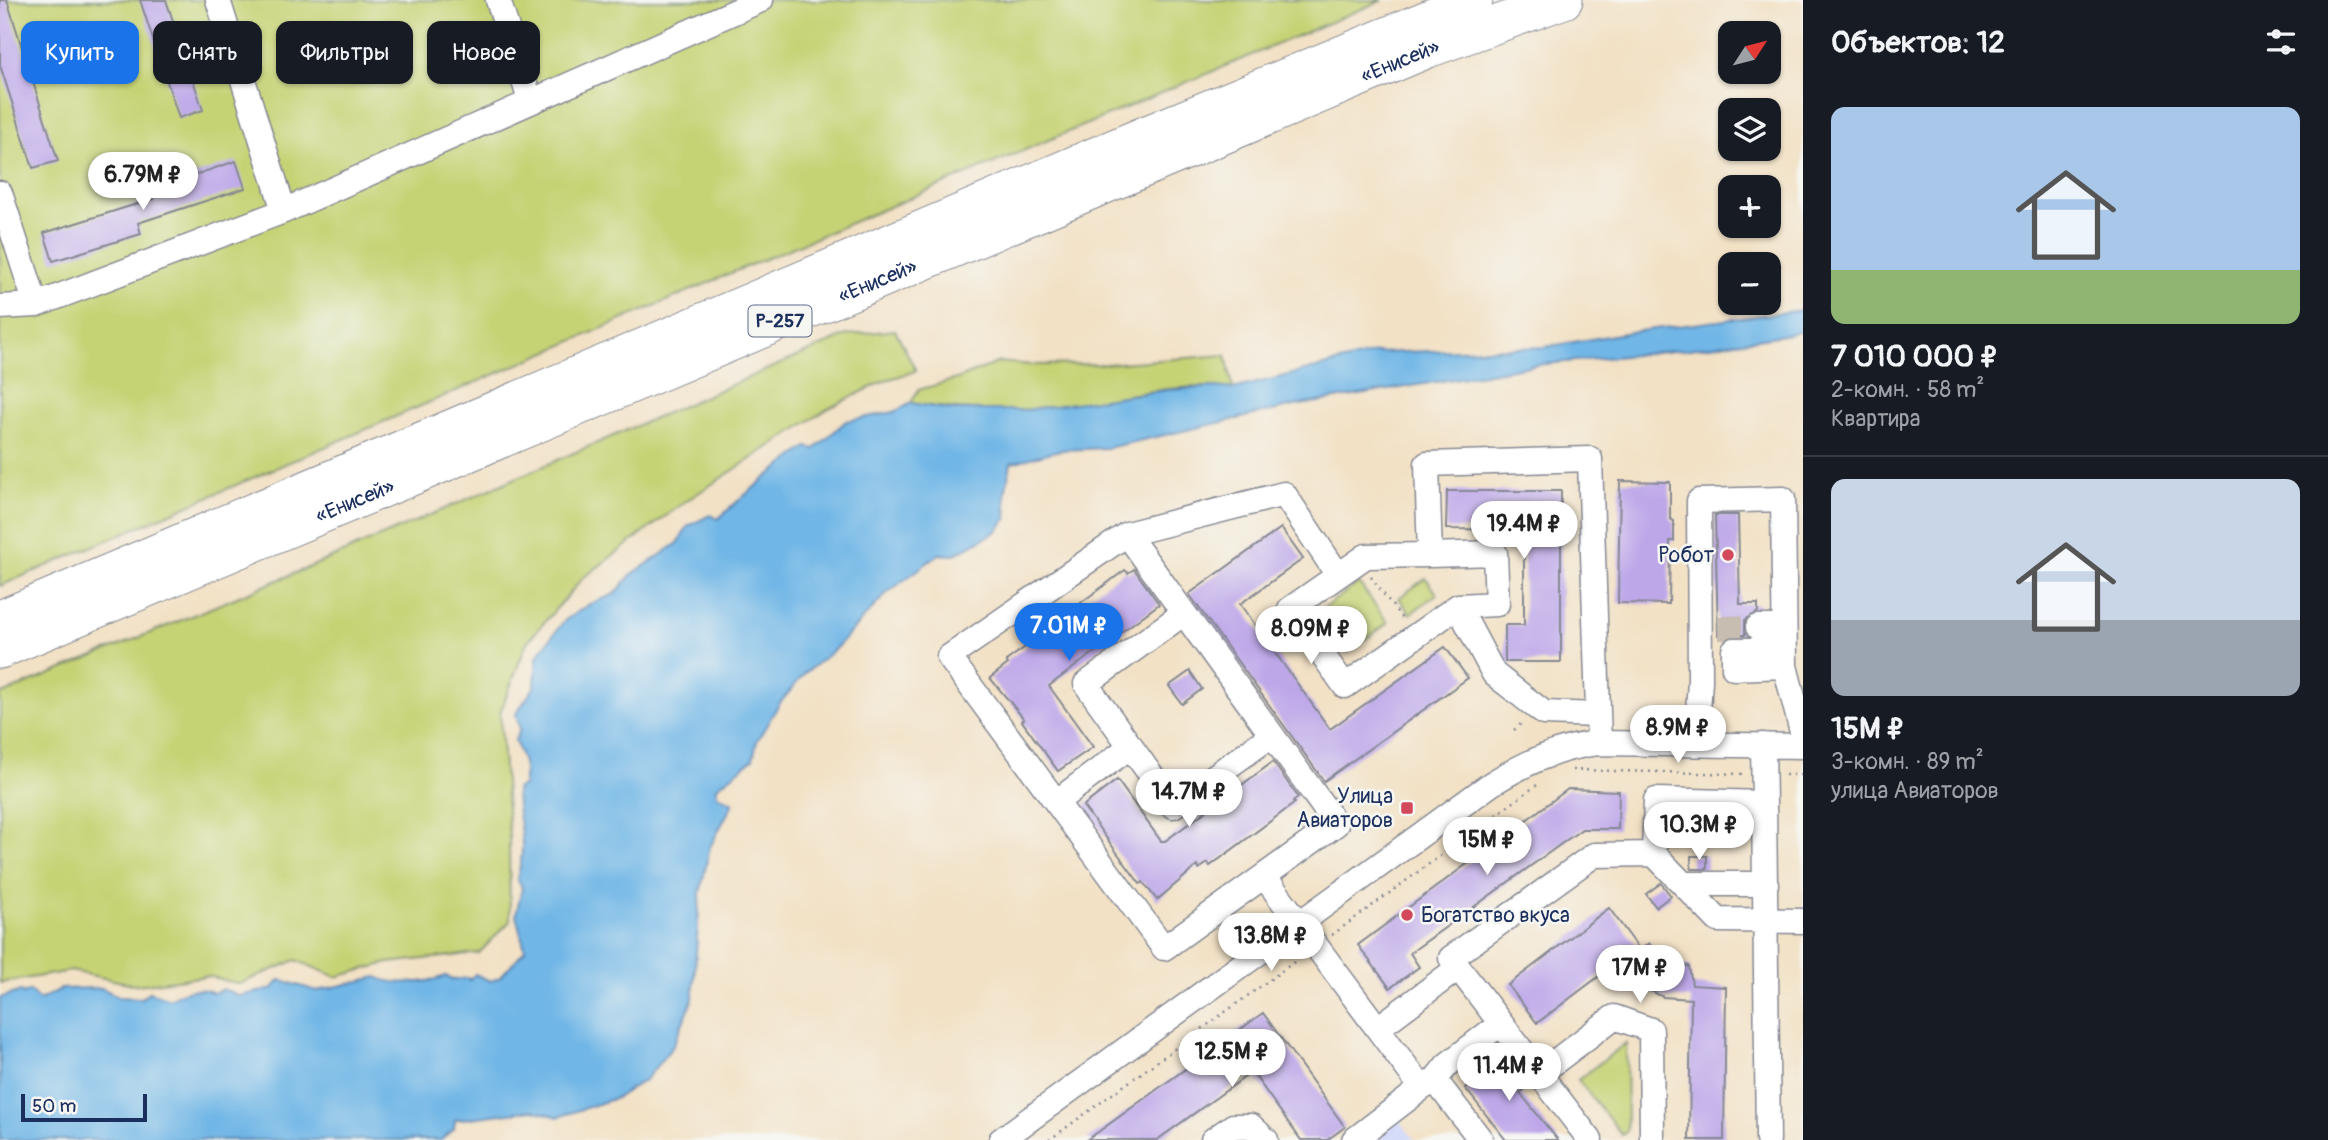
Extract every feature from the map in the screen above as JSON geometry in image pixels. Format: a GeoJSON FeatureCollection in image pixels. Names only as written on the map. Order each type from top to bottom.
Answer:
{"type":"FeatureCollection","features":[{"type":"Feature","properties":{"kind":"highway","name":"«Енисей»"},"geometry":{"type":"LineString","coordinates":[[0,619],[1140,137],[1474,0]]}},
{"type":"Feature","properties":{"kind":"highway","name":"«Енисей»"},"geometry":{"type":"LineString","coordinates":[[0,650],[1428,48],[1564,0]]}},
{"type":"Feature","properties":{"kind":"street"},"geometry":{"type":"LineString","coordinates":[[218,0],[284,211]]}},
{"type":"Feature","properties":{"kind":"street"},"geometry":{"type":"LineString","coordinates":[[498,0],[530,100]]}},
{"type":"Feature","properties":{"kind":"street"},"geometry":{"type":"LineString","coordinates":[[0,307],[36,306],[284,211],[761,0]]}},
{"type":"Feature","properties":{"kind":"street"},"geometry":{"type":"LineString","coordinates":[[0,193],[36,306]]}},
{"type":"Feature","properties":{"kind":"street"},"geometry":{"type":"LineString","coordinates":[[1430,555],[1427,464],[1590,458],[1600,743]]}},
{"type":"Feature","properties":{"kind":"street"},"geometry":{"type":"LineString","coordinates":[[1127,534],[1336,824],[1164,948],[949,657],[1127,534],[1284,494],[1339,575]]}},
{"type":"Feature","properties":{"kind":"street"},"geometry":{"type":"LineString","coordinates":[[1696,743],[1709,628],[1699,501],[1783,499],[1785,666],[1803,736]]}},
{"type":"Feature","properties":{"kind":"street"},"geometry":{"type":"LineString","coordinates":[[1495,553],[1497,604],[1458,606],[1345,685],[1290,608],[1339,575],[1366,556],[1495,553]]}},
{"type":"Feature","properties":{"kind":"street"},"geometry":{"type":"LineString","coordinates":[[1458,606],[1494,674],[1544,713],[1598,715]]}},
{"type":"Feature","properties":{"kind":"street"},"geometry":{"type":"LineString","coordinates":[[1184,613],[1086,684],[1173,806],[1272,735]]}},
{"type":"Feature","properties":{"kind":"street"},"geometry":{"type":"LineString","coordinates":[[1758,627],[1774,627],[1774,650],[1734,650],[1734,668],[1785,666]]}},
{"type":"Feature","properties":{"kind":"street"},"geometry":{"type":"LineString","coordinates":[[1001,1140],[1507,774],[1548,755],[1579,745],[1600,743],[1803,746]]}},
{"type":"Feature","properties":{"kind":"street"},"geometry":{"type":"LineString","coordinates":[[1763,745],[1768,1140]]}},
{"type":"Feature","properties":{"kind":"street"},"geometry":{"type":"LineString","coordinates":[[1056,802],[1131,746]]}},
{"type":"Feature","properties":{"kind":"street"},"geometry":{"type":"LineString","coordinates":[[1654,854],[1656,800],[1764,803]]}},
{"type":"Feature","properties":{"kind":"street"},"geometry":{"type":"LineString","coordinates":[[1590,1140],[1451,958],[1594,855],[1654,854],[1718,920],[1803,921]]}},
{"type":"Feature","properties":{"kind":"street"},"geometry":{"type":"LineString","coordinates":[[1264,876],[1378,1028],[1481,1140]]}},
{"type":"Feature","properties":{"kind":"street"},"geometry":{"type":"LineString","coordinates":[[1684,884],[1766,884]]}},
{"type":"Feature","properties":{"kind":"street"},"geometry":{"type":"LineString","coordinates":[[1378,1028],[1458,968]]}},
{"type":"Feature","properties":{"kind":"street"},"geometry":{"type":"LineString","coordinates":[[1539,1074],[1614,1017],[1651,1030],[1652,1140]]}},
{"type":"Feature","properties":{"kind":"street"},"geometry":{"type":"LineString","coordinates":[[1354,1140],[1429,1084],[1447,1065],[1500,1024]]}},
{"type":"Feature","properties":{"kind":"street"},"geometry":{"type":"LineString","coordinates":[[1213,1140],[1233,1126],[1251,1126],[1266,1140]]}},
{"type":"Feature","properties":{"kind":"path"},"geometry":{"type":"LineString","coordinates":[[1359,560],[1415,636]]}},
{"type":"Feature","properties":{"kind":"path"},"geometry":{"type":"LineString","coordinates":[[1571,770],[1803,775]]}},
{"type":"Feature","properties":{"kind":"path"},"geometry":{"type":"LineString","coordinates":[[1049,1140],[1549,776]]}},
{"type":"Feature","properties":{"kind":"shaded area"},"geometry":{"type":"Polygon","coordinates":[[[1395,1115],[1415,1140],[1361,1140],[1395,1115]]]}},
{"type":"Feature","properties":{"kind":"green space"},"geometry":{"type":"Polygon","coordinates":[[[0,0],[1383,0],[736,271],[0,586],[0,0]]]}},
{"type":"Feature","properties":{"kind":"green space"},"geometry":{"type":"Polygon","coordinates":[[[895,330],[916,371],[886,380],[829,408],[686,501],[583,578],[527,642],[500,713],[509,836],[510,921],[479,953],[388,963],[336,977],[296,960],[239,984],[207,976],[137,985],[71,971],[0,983],[0,695],[317,564],[847,335],[895,330]]]}},
{"type":"Feature","properties":{"kind":"green space"},"geometry":{"type":"Polygon","coordinates":[[[1226,355],[1233,389],[1166,389],[1056,407],[1019,410],[947,408],[911,403],[918,390],[957,379],[999,362],[1032,365],[1106,364],[1226,355]]]}},
{"type":"Feature","properties":{"kind":"green space"},"geometry":{"type":"Polygon","coordinates":[[[1426,578],[1437,594],[1410,614],[1399,598],[1426,578]]]}},
{"type":"Feature","properties":{"kind":"green space"},"geometry":{"type":"Polygon","coordinates":[[[1359,583],[1388,623],[1348,652],[1319,611],[1359,583]]]}},
{"type":"Feature","properties":{"kind":"green space"},"geometry":{"type":"Polygon","coordinates":[[[1626,1043],[1627,1131],[1622,1135],[1578,1080],[1626,1043]]]}},
{"type":"Feature","properties":{"kind":"water"},"geometry":{"type":"Polygon","coordinates":[[[1803,310],[1803,331],[1683,350],[1536,365],[1294,406],[1107,448],[1060,450],[1011,463],[1005,494],[1007,518],[996,532],[953,555],[939,554],[887,593],[834,650],[805,673],[779,704],[757,741],[753,759],[717,787],[717,795],[733,803],[710,847],[700,893],[693,999],[673,1046],[646,1079],[616,1098],[558,1117],[533,1110],[455,1120],[454,1129],[441,1140],[0,1140],[0,998],[21,991],[23,994],[30,991],[39,1000],[61,989],[102,988],[119,997],[142,998],[149,992],[170,999],[186,991],[198,989],[214,993],[223,989],[239,996],[272,989],[280,980],[317,991],[377,977],[392,982],[421,982],[446,976],[452,980],[470,980],[475,974],[490,981],[499,978],[525,950],[516,915],[522,888],[517,878],[522,842],[516,789],[523,786],[524,773],[515,740],[520,730],[516,714],[535,686],[537,656],[564,621],[588,605],[615,594],[631,575],[678,543],[688,526],[710,515],[718,519],[773,472],[807,447],[815,449],[846,421],[894,412],[911,403],[952,410],[1025,410],[1166,390],[1215,387],[1233,389],[1375,353],[1545,347],[1631,332],[1781,315],[1781,313],[1803,310]]]}},
{"type":"Feature","properties":{"kind":"building"},"geometry":{"type":"Polygon","coordinates":[[[0,0],[7,0],[21,44],[21,84],[34,84],[58,161],[33,168],[0,65],[0,0]]]}},
{"type":"Feature","properties":{"kind":"building"},"geometry":{"type":"Polygon","coordinates":[[[140,0],[166,0],[173,21],[153,21],[153,39],[140,0]]]}},
{"type":"Feature","properties":{"kind":"building"},"geometry":{"type":"Polygon","coordinates":[[[168,84],[194,84],[203,110],[179,118],[168,84]]]}},
{"type":"Feature","properties":{"kind":"building"},"geometry":{"type":"Polygon","coordinates":[[[236,161],[245,188],[138,223],[141,234],[53,261],[44,233],[153,199],[150,190],[236,161]]]}},
{"type":"Feature","properties":{"kind":"building"},"geometry":{"type":"Polygon","coordinates":[[[1620,481],[1670,482],[1670,519],[1674,521],[1674,541],[1670,541],[1669,604],[1618,603],[1620,481]]]}},
{"type":"Feature","properties":{"kind":"building"},"geometry":{"type":"Polygon","coordinates":[[[1447,491],[1561,491],[1561,662],[1505,662],[1505,625],[1524,625],[1524,530],[1446,529],[1447,491]]]}},
{"type":"Feature","properties":{"kind":"building","name":"Робот"},"geometry":{"type":"Polygon","coordinates":[[[1715,515],[1738,515],[1740,604],[1758,604],[1758,612],[1745,620],[1745,635],[1718,635],[1715,515]]]}},
{"type":"Feature","properties":{"kind":"building"},"geometry":{"type":"Polygon","coordinates":[[[1281,528],[1303,559],[1240,604],[1330,729],[1445,647],[1468,678],[1324,781],[1189,594],[1281,528]]]}},
{"type":"Feature","properties":{"kind":"building"},"geometry":{"type":"Polygon","coordinates":[[[1134,569],[1159,604],[1049,686],[1093,747],[1058,771],[1022,721],[1024,719],[990,678],[1008,664],[1006,661],[1042,635],[1040,633],[1125,570],[1128,573],[1134,569]]]}},
{"type":"Feature","properties":{"kind":"building"},"geometry":{"type":"Polygon","coordinates":[[[1190,671],[1202,689],[1182,704],[1169,686],[1190,671]]]}},
{"type":"Feature","properties":{"kind":"building"},"geometry":{"type":"Polygon","coordinates":[[[1273,762],[1298,797],[1293,801],[1295,803],[1210,866],[1208,863],[1199,869],[1197,866],[1157,900],[1143,882],[1140,884],[1083,806],[1117,780],[1161,841],[1165,841],[1273,762]]]}},
{"type":"Feature","properties":{"kind":"building"},"geometry":{"type":"Polygon","coordinates":[[[1568,789],[1619,791],[1618,829],[1582,829],[1410,953],[1419,967],[1390,988],[1358,945],[1568,789]]]}},
{"type":"Feature","properties":{"kind":"building"},"geometry":{"type":"Polygon","coordinates":[[[1691,856],[1707,856],[1707,869],[1691,869],[1691,856]]]}},
{"type":"Feature","properties":{"kind":"building"},"geometry":{"type":"Polygon","coordinates":[[[1661,883],[1671,896],[1656,907],[1646,894],[1661,883]]]}},
{"type":"Feature","properties":{"kind":"building"},"geometry":{"type":"Polygon","coordinates":[[[1609,908],[1640,950],[1649,943],[1658,957],[1674,965],[1689,966],[1692,985],[1726,987],[1724,1140],[1689,1140],[1691,999],[1663,997],[1641,986],[1622,959],[1537,1023],[1508,985],[1609,908]]]}},
{"type":"Feature","properties":{"kind":"building"},"geometry":{"type":"Polygon","coordinates":[[[1263,1013],[1345,1127],[1327,1140],[1301,1140],[1252,1072],[1157,1140],[1087,1140],[1263,1013]]]}},
{"type":"Feature","properties":{"kind":"building"},"geometry":{"type":"Polygon","coordinates":[[[1507,1056],[1530,1085],[1520,1093],[1558,1140],[1506,1140],[1465,1088],[1507,1056]]]}},
{"type":"Feature","properties":{"kind":"tunnel"},"geometry":{"type":"LineString","coordinates":[[1718,628],[1758,627]]}},
{"type":"Feature","properties":{"kind":"place","name":"Робот"},"geometry":{"type":"Point","coordinates":[1728,555]}},
{"type":"Feature","properties":{"kind":"place","name":"Улица Авиаторов"},"geometry":{"type":"Point","coordinates":[1407,808]}},
{"type":"Feature","properties":{"kind":"place","name":"Богатство вкуса"},"geometry":{"type":"Point","coordinates":[1407,915]}}]}
